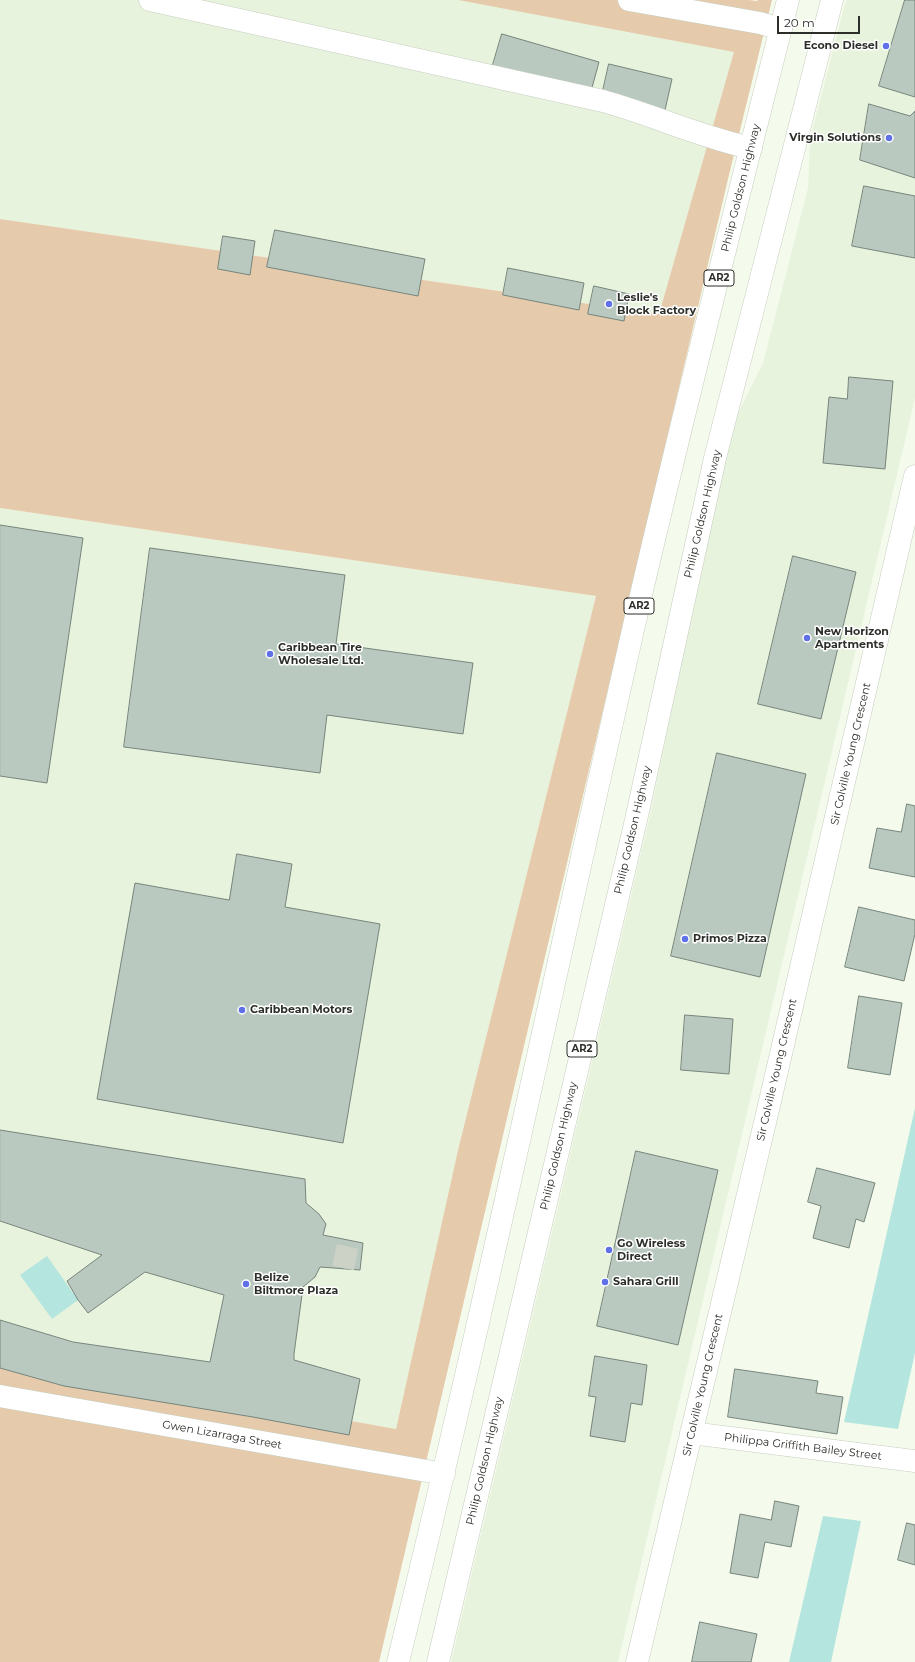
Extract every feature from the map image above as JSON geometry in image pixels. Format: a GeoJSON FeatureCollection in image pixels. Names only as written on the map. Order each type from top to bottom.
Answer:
{"type":"FeatureCollection","features":[{"type":"Feature","properties":{"kind":"main road"},"geometry":{"type":"LineString","coordinates":[[150,0],[603,101],[642,112],[733,144],[751,148]]}},
{"type":"Feature","properties":{"kind":"main road"},"geometry":{"type":"LineString","coordinates":[[629,0],[760,23],[781,29]]}},
{"type":"Feature","properties":{"kind":"main road","name":"Philip Goldson Highway"},"geometry":{"type":"LineString","coordinates":[[398,1662],[444,1474],[465,1375],[518,1151],[641,597],[788,0]]}},
{"type":"Feature","properties":{"kind":"main road","name":"Philip Goldson Highway"},"geometry":{"type":"LineString","coordinates":[[438,1662],[636,820],[715,458],[832,0]]}},
{"type":"Feature","properties":{"kind":"main road","name":"Sir Colville Young Crescent"},"geometry":{"type":"LineString","coordinates":[[637,1662],[767,1114],[915,476]]}},
{"type":"Feature","properties":{"kind":"main road","name":"Gwen Lizarraga Street"},"geometry":{"type":"LineString","coordinates":[[0,1396],[444,1474]]}},
{"type":"Feature","properties":{"kind":"main road","name":"Philippa Griffith Bailey Street"},"geometry":{"type":"LineString","coordinates":[[691,1433],[915,1461]]}},
{"type":"Feature","properties":{"kind":"shaded area"},"geometry":{"type":"Polygon","coordinates":[[[0,0],[458,0],[735,51],[659,314],[0,219],[0,0]]]}},
{"type":"Feature","properties":{"kind":"shaded area"},"geometry":{"type":"Polygon","coordinates":[[[458,0],[772,0],[728,179],[379,1662],[0,1662],[0,1358],[396,1429],[458,1150],[596,596],[0,508],[0,219],[659,314],[734,52],[458,0]]]}},
{"type":"Feature","properties":{"kind":"shaded area"},"geometry":{"type":"Polygon","coordinates":[[[846,0],[915,0],[915,398],[618,1662],[451,1662],[650,815],[726,437],[763,363],[808,188],[810,139],[846,0]]]}},
{"type":"Feature","properties":{"kind":"shaded area"},"geometry":{"type":"Polygon","coordinates":[[[0,508],[596,596],[458,1150],[396,1429],[0,1358],[0,508]]]}},
{"type":"Feature","properties":{"kind":"water"},"geometry":{"type":"Polygon","coordinates":[[[915,1108],[915,1353],[898,1429],[844,1422],[915,1108]]]}},
{"type":"Feature","properties":{"kind":"water"},"geometry":{"type":"Polygon","coordinates":[[[47,1256],[78,1300],[52,1319],[20,1275],[47,1256]]]}},
{"type":"Feature","properties":{"kind":"water"},"geometry":{"type":"Polygon","coordinates":[[[823,1516],[861,1521],[831,1662],[789,1662],[823,1516]]]}},
{"type":"Feature","properties":{"kind":"building"},"geometry":{"type":"Polygon","coordinates":[[[905,0],[915,0],[915,97],[879,86],[905,0]]]}},
{"type":"Feature","properties":{"kind":"building"},"geometry":{"type":"Polygon","coordinates":[[[502,34],[599,62],[590,95],[492,68],[502,34]]]}},
{"type":"Feature","properties":{"kind":"building"},"geometry":{"type":"Polygon","coordinates":[[[609,64],[672,79],[665,110],[602,95],[609,64]]]}},
{"type":"Feature","properties":{"kind":"building","name":"Virgin Solutions"},"geometry":{"type":"Polygon","coordinates":[[[869,104],[910,116],[915,111],[915,178],[860,160],[869,104]]]}},
{"type":"Feature","properties":{"kind":"building"},"geometry":{"type":"Polygon","coordinates":[[[864,186],[915,196],[915,258],[852,246],[864,186]]]}},
{"type":"Feature","properties":{"kind":"building"},"geometry":{"type":"Polygon","coordinates":[[[275,230],[425,259],[418,296],[267,267],[275,230]]]}},
{"type":"Feature","properties":{"kind":"building"},"geometry":{"type":"Polygon","coordinates":[[[223,236],[255,241],[250,275],[218,269],[223,236]]]}},
{"type":"Feature","properties":{"kind":"building"},"geometry":{"type":"Polygon","coordinates":[[[508,268],[584,283],[579,310],[503,295],[508,268]]]}},
{"type":"Feature","properties":{"kind":"building","name":"Leslie's Block Factory"},"geometry":{"type":"Polygon","coordinates":[[[594,286],[629,294],[624,321],[588,314],[594,286]]]}},
{"type":"Feature","properties":{"kind":"building"},"geometry":{"type":"Polygon","coordinates":[[[849,377],[893,381],[885,469],[823,463],[829,397],[847,399],[849,377]]]}},
{"type":"Feature","properties":{"kind":"building"},"geometry":{"type":"Polygon","coordinates":[[[0,525],[83,538],[47,783],[0,776],[0,525]]]}},
{"type":"Feature","properties":{"kind":"building","name":"Caribbean Tire Wholesale Ltd."},"geometry":{"type":"Polygon","coordinates":[[[150,548],[345,575],[336,644],[473,663],[463,734],[327,715],[320,773],[124,747],[150,548]]]}},
{"type":"Feature","properties":{"kind":"building","name":"New Horizon Apartments"},"geometry":{"type":"Polygon","coordinates":[[[793,556],[856,572],[821,719],[758,704],[793,556]]]}},
{"type":"Feature","properties":{"kind":"building"},"geometry":{"type":"Polygon","coordinates":[[[717,753],[806,774],[760,977],[671,956],[717,753]]]}},
{"type":"Feature","properties":{"kind":"building"},"geometry":{"type":"Polygon","coordinates":[[[907,804],[915,806],[915,877],[869,868],[877,828],[901,832],[907,804]]]}},
{"type":"Feature","properties":{"kind":"building"},"geometry":{"type":"Polygon","coordinates":[[[237,854],[292,864],[285,907],[380,924],[343,1143],[97,1099],[135,883],[229,900],[237,854]]]}},
{"type":"Feature","properties":{"kind":"building"},"geometry":{"type":"Polygon","coordinates":[[[859,907],[915,920],[915,934],[904,981],[845,967],[859,907]]]}},
{"type":"Feature","properties":{"kind":"building"},"geometry":{"type":"Polygon","coordinates":[[[859,996],[902,1003],[890,1075],[848,1068],[859,996]]]}},
{"type":"Feature","properties":{"kind":"building"},"geometry":{"type":"Polygon","coordinates":[[[685,1015],[733,1019],[729,1074],[681,1070],[685,1015]]]}},
{"type":"Feature","properties":{"kind":"building","name":"Belize Biltmore Plaza"},"geometry":{"type":"Polygon","coordinates":[[[0,1130],[305,1179],[306,1203],[319,1214],[326,1224],[323,1235],[363,1243],[360,1270],[320,1267],[315,1277],[303,1287],[294,1354],[294,1360],[360,1379],[349,1435],[253,1417],[64,1386],[0,1368],[0,1320],[73,1342],[210,1362],[224,1295],[145,1272],[88,1313],[78,1300],[67,1281],[102,1255],[0,1221],[0,1130]]]}},
{"type":"Feature","properties":{"kind":"building"},"geometry":{"type":"Polygon","coordinates":[[[636,1151],[718,1170],[678,1345],[597,1326],[636,1151]]]}},
{"type":"Feature","properties":{"kind":"building"},"geometry":{"type":"Polygon","coordinates":[[[817,1168],[875,1183],[864,1222],[856,1219],[849,1248],[813,1238],[821,1206],[808,1202],[817,1168]]]}},
{"type":"Feature","properties":{"kind":"building"},"geometry":{"type":"Polygon","coordinates":[[[595,1356],[647,1365],[642,1405],[631,1403],[625,1442],[590,1436],[596,1397],[589,1396],[595,1356]]]}},
{"type":"Feature","properties":{"kind":"building"},"geometry":{"type":"Polygon","coordinates":[[[735,1369],[818,1381],[816,1393],[843,1397],[837,1434],[728,1417],[735,1369]]]}},
{"type":"Feature","properties":{"kind":"building"},"geometry":{"type":"Polygon","coordinates":[[[775,1501],[799,1506],[791,1547],[765,1542],[758,1578],[730,1573],[740,1514],[771,1520],[775,1501]]]}},
{"type":"Feature","properties":{"kind":"building"},"geometry":{"type":"Polygon","coordinates":[[[907,1523],[915,1525],[915,1565],[898,1560],[907,1523]]]}},
{"type":"Feature","properties":{"kind":"building"},"geometry":{"type":"Polygon","coordinates":[[[700,1622],[757,1634],[751,1662],[692,1662],[700,1622]]]}},
{"type":"Feature","properties":{"kind":"tunnel"},"geometry":{"type":"LineString","coordinates":[[343,1268],[349,1240]]}},
{"type":"Feature","properties":{"kind":"place","name":"Econo Diesel"},"geometry":{"type":"Point","coordinates":[886,46]}},
{"type":"Feature","properties":{"kind":"place","name":"Virgin Solutions"},"geometry":{"type":"Point","coordinates":[889,138]}},
{"type":"Feature","properties":{"kind":"place","name":"Leslie's Block Factory"},"geometry":{"type":"Point","coordinates":[609,304]}},
{"type":"Feature","properties":{"kind":"place","name":"New Horizon Apartments"},"geometry":{"type":"Point","coordinates":[807,638]}},
{"type":"Feature","properties":{"kind":"place","name":"Caribbean Tire Wholesale Ltd."},"geometry":{"type":"Point","coordinates":[270,654]}},
{"type":"Feature","properties":{"kind":"place","name":"Primos Pizza"},"geometry":{"type":"Point","coordinates":[685,939]}},
{"type":"Feature","properties":{"kind":"place","name":"Caribbean Motors"},"geometry":{"type":"Point","coordinates":[242,1010]}},
{"type":"Feature","properties":{"kind":"place","name":"Go Wireless Direct"},"geometry":{"type":"Point","coordinates":[609,1250]}},
{"type":"Feature","properties":{"kind":"place","name":"Sahara Grill"},"geometry":{"type":"Point","coordinates":[605,1282]}},
{"type":"Feature","properties":{"kind":"place","name":"Belize Biltmore Plaza"},"geometry":{"type":"Point","coordinates":[246,1284]}}]}
